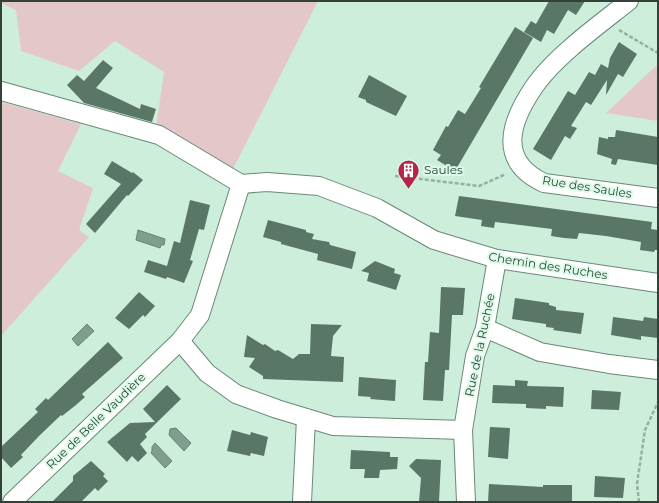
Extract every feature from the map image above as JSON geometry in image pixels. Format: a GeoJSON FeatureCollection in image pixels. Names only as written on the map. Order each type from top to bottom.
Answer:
{"type":"FeatureCollection","features":[{"type":"Feature","properties":{"kind":"street","name":"Rue des Saules"},"geometry":{"type":"LineString","coordinates":[[629,1],[558,60],[534,86],[518,116],[511,139],[514,155],[522,168],[530,176],[544,183],[658,198]]}},
{"type":"Feature","properties":{"kind":"street"},"geometry":{"type":"LineString","coordinates":[[1,91],[159,135],[241,184]]}},
{"type":"Feature","properties":{"kind":"street","name":"Chemin des Ruches"},"geometry":{"type":"LineString","coordinates":[[241,184],[267,182],[319,186],[377,208],[434,240],[497,259],[658,283]]}},
{"type":"Feature","properties":{"kind":"street","name":"Rue de Belle Vaudière"},"geometry":{"type":"LineString","coordinates":[[12,502],[180,341],[200,315],[241,184]]}},
{"type":"Feature","properties":{"kind":"street","name":"Rue de la Ruchée"},"geometry":{"type":"LineString","coordinates":[[466,502],[463,430],[475,356],[485,328],[497,259]]}},
{"type":"Feature","properties":{"kind":"street"},"geometry":{"type":"LineString","coordinates":[[485,328],[540,352],[608,364],[658,370]]}},
{"type":"Feature","properties":{"kind":"street"},"geometry":{"type":"LineString","coordinates":[[180,341],[207,373],[236,394],[306,418],[333,426],[463,430]]}},
{"type":"Feature","properties":{"kind":"street"},"geometry":{"type":"LineString","coordinates":[[302,502],[306,418]]}},
{"type":"Feature","properties":{"kind":"path"},"geometry":{"type":"LineString","coordinates":[[604,21],[658,53]]}},
{"type":"Feature","properties":{"kind":"path"},"geometry":{"type":"LineString","coordinates":[[395,176],[480,186],[522,168]]}},
{"type":"Feature","properties":{"kind":"path"},"geometry":{"type":"LineString","coordinates":[[639,502],[637,484],[645,430],[658,402]]}},
{"type":"Feature","properties":{"kind":"shaded area"},"geometry":{"type":"Polygon","coordinates":[[[1,1],[318,1],[232,171],[156,128],[164,72],[115,41],[79,71],[21,51],[16,10],[1,3],[1,1]]]}},
{"type":"Feature","properties":{"kind":"shaded area"},"geometry":{"type":"Polygon","coordinates":[[[658,64],[658,121],[606,113],[658,64]]]}},
{"type":"Feature","properties":{"kind":"shaded area"},"geometry":{"type":"Polygon","coordinates":[[[1,102],[81,124],[58,171],[93,188],[79,230],[89,237],[1,336],[1,102]]]}},
{"type":"Feature","properties":{"kind":"shaded area"},"geometry":{"type":"Polygon","coordinates":[[[138,230],[165,239],[164,245],[161,245],[160,248],[136,240],[138,230]]]}},
{"type":"Feature","properties":{"kind":"shaded area"},"geometry":{"type":"Polygon","coordinates":[[[87,324],[94,331],[78,346],[72,339],[87,324]]]}},
{"type":"Feature","properties":{"kind":"shaded area"},"geometry":{"type":"Polygon","coordinates":[[[176,428],[191,443],[184,451],[169,435],[170,429],[176,428]]]}},
{"type":"Feature","properties":{"kind":"shaded area"},"geometry":{"type":"Polygon","coordinates":[[[155,443],[172,461],[165,468],[151,453],[152,447],[155,443]]]}},
{"type":"Feature","properties":{"kind":"building"},"geometry":{"type":"Polygon","coordinates":[[[549,1],[585,1],[576,15],[568,10],[554,34],[547,30],[541,42],[524,32],[531,21],[536,24],[549,1]]]}},
{"type":"Feature","properties":{"kind":"building"},"geometry":{"type":"Polygon","coordinates":[[[515,27],[533,38],[455,171],[437,160],[441,155],[433,150],[446,126],[448,127],[458,110],[465,114],[481,88],[479,87],[515,27]]]}},
{"type":"Feature","properties":{"kind":"building"},"geometry":{"type":"Polygon","coordinates":[[[619,42],[637,54],[623,77],[618,74],[606,95],[607,80],[591,105],[586,102],[571,126],[577,128],[570,139],[565,136],[551,160],[533,149],[568,91],[575,95],[589,72],[595,75],[601,64],[608,68],[610,58],[619,42]]]}},
{"type":"Feature","properties":{"kind":"building"},"geometry":{"type":"Polygon","coordinates":[[[103,60],[113,68],[96,88],[140,109],[141,104],[156,109],[152,122],[84,103],[67,85],[77,75],[84,81],[103,60]]]}},
{"type":"Feature","properties":{"kind":"building"},"geometry":{"type":"Polygon","coordinates":[[[369,75],[407,96],[396,116],[358,97],[369,75]]]}},
{"type":"Feature","properties":{"kind":"building"},"geometry":{"type":"Polygon","coordinates":[[[616,130],[658,137],[658,165],[618,159],[616,165],[611,164],[612,159],[597,154],[599,137],[608,139],[608,137],[615,137],[616,130]]]}},
{"type":"Feature","properties":{"kind":"building"},"geometry":{"type":"Polygon","coordinates":[[[112,161],[132,173],[133,172],[143,180],[128,196],[127,195],[95,233],[86,224],[121,184],[104,174],[112,161]]]}},
{"type":"Feature","properties":{"kind":"building"},"geometry":{"type":"Polygon","coordinates":[[[459,196],[652,222],[651,229],[658,230],[658,250],[655,250],[654,252],[640,250],[641,242],[606,236],[579,233],[577,239],[564,238],[551,236],[552,229],[495,222],[494,228],[481,226],[482,220],[455,216],[459,196]]]}},
{"type":"Feature","properties":{"kind":"building"},"geometry":{"type":"Polygon","coordinates":[[[190,200],[210,205],[204,230],[199,229],[190,260],[193,261],[184,283],[167,277],[166,279],[144,272],[148,260],[167,266],[174,241],[180,243],[190,200]]]}},
{"type":"Feature","properties":{"kind":"building"},"geometry":{"type":"Polygon","coordinates":[[[268,220],[306,230],[306,232],[314,234],[312,239],[329,242],[330,245],[356,252],[352,269],[317,260],[318,254],[281,244],[281,242],[263,237],[268,220]]]}},
{"type":"Feature","properties":{"kind":"building"},"geometry":{"type":"Polygon","coordinates":[[[375,261],[395,269],[394,273],[401,275],[396,290],[367,281],[369,273],[361,271],[375,261]]]}},
{"type":"Feature","properties":{"kind":"building"},"geometry":{"type":"Polygon","coordinates":[[[441,287],[465,288],[463,315],[452,315],[449,370],[445,370],[443,401],[423,400],[425,362],[428,362],[430,332],[439,333],[441,287]]]}},
{"type":"Feature","properties":{"kind":"building"},"geometry":{"type":"Polygon","coordinates":[[[139,292],[155,306],[145,317],[143,315],[129,329],[115,318],[139,292]]]}},
{"type":"Feature","properties":{"kind":"building"},"geometry":{"type":"Polygon","coordinates":[[[515,298],[549,303],[549,305],[556,307],[556,310],[584,313],[581,334],[553,330],[554,328],[546,327],[546,324],[512,319],[515,298]]]}},
{"type":"Feature","properties":{"kind":"building"},"geometry":{"type":"Polygon","coordinates":[[[613,317],[643,321],[644,317],[658,319],[658,338],[641,336],[641,340],[611,335],[613,317]]]}},
{"type":"Feature","properties":{"kind":"building"},"geometry":{"type":"Polygon","coordinates":[[[311,324],[342,325],[333,336],[331,356],[344,357],[343,382],[263,379],[263,376],[249,367],[255,358],[244,357],[247,335],[263,345],[265,344],[275,351],[278,350],[293,359],[299,354],[310,354],[311,324]]]}},
{"type":"Feature","properties":{"kind":"building"},"geometry":{"type":"Polygon","coordinates":[[[108,342],[123,358],[82,394],[85,397],[62,416],[61,415],[39,436],[21,455],[23,457],[11,468],[1,457],[1,447],[38,412],[35,409],[46,398],[48,400],[108,342]]]}},
{"type":"Feature","properties":{"kind":"building"},"geometry":{"type":"Polygon","coordinates":[[[359,377],[396,380],[395,401],[370,399],[371,397],[358,396],[359,377]]]}},
{"type":"Feature","properties":{"kind":"building"},"geometry":{"type":"Polygon","coordinates":[[[515,380],[528,381],[527,386],[564,387],[563,407],[546,406],[546,409],[526,408],[526,404],[492,403],[493,385],[515,386],[515,380]]]}},
{"type":"Feature","properties":{"kind":"building"},"geometry":{"type":"Polygon","coordinates":[[[167,385],[181,399],[145,434],[147,437],[140,444],[147,453],[138,462],[132,456],[127,462],[107,442],[130,423],[155,422],[143,409],[167,385]]]}},
{"type":"Feature","properties":{"kind":"building"},"geometry":{"type":"Polygon","coordinates":[[[592,390],[621,392],[619,410],[591,409],[592,390]]]}},
{"type":"Feature","properties":{"kind":"building"},"geometry":{"type":"Polygon","coordinates":[[[490,427],[510,428],[508,459],[488,457],[490,427]]]}},
{"type":"Feature","properties":{"kind":"building"},"geometry":{"type":"Polygon","coordinates":[[[232,430],[250,435],[251,432],[268,437],[264,456],[251,453],[250,456],[227,451],[232,430]]]}},
{"type":"Feature","properties":{"kind":"building"},"geometry":{"type":"Polygon","coordinates":[[[351,450],[390,452],[390,457],[398,457],[397,469],[380,470],[379,478],[364,478],[365,469],[350,469],[351,450]]]}},
{"type":"Feature","properties":{"kind":"building"},"geometry":{"type":"Polygon","coordinates":[[[416,459],[441,460],[439,502],[419,502],[421,478],[409,466],[416,459]]]}},
{"type":"Feature","properties":{"kind":"building"},"geometry":{"type":"Polygon","coordinates":[[[91,461],[105,474],[103,476],[108,481],[98,491],[95,488],[81,502],[52,502],[73,481],[73,476],[91,461]]]}},
{"type":"Feature","properties":{"kind":"building"},"geometry":{"type":"Polygon","coordinates":[[[595,476],[625,478],[623,498],[594,497],[595,476]]]}},
{"type":"Feature","properties":{"kind":"building"},"geometry":{"type":"Polygon","coordinates":[[[489,484],[543,487],[543,485],[572,485],[572,502],[488,502],[489,484]]]}},
{"type":"Feature","properties":{"kind":"place","name":"Saules"},"geometry":{"type":"Point","coordinates":[408,190]}}]}
